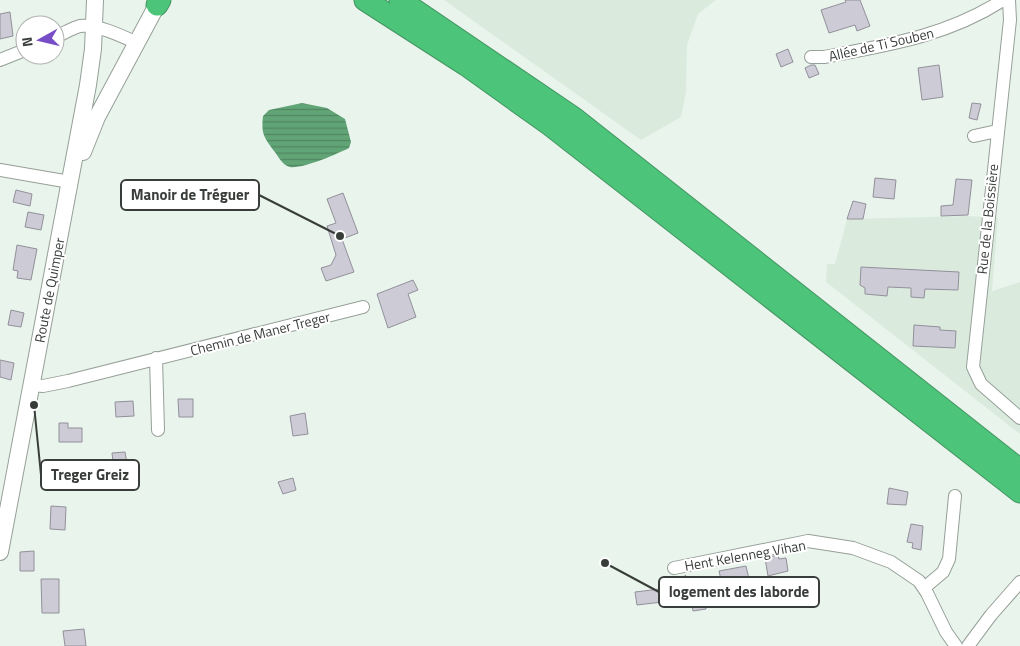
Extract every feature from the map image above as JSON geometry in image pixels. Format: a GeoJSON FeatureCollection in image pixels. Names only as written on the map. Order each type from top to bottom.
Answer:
{"type":"FeatureCollection","features":[{"type":"Feature","properties":{"kind":"highway"},"geometry":{"type":"LineString","coordinates":[[365,0],[466,66],[550,125],[1019,486]]}},
{"type":"Feature","properties":{"kind":"highway"},"geometry":{"type":"LineString","coordinates":[[400,0],[574,118],[1019,486]]}},
{"type":"Feature","properties":{"kind":"main road","name":"Route de Quimper"},"geometry":{"type":"LineString","coordinates":[[0,552],[91,68],[95,28],[95,0]]}},
{"type":"Feature","properties":{"kind":"main road"},"geometry":{"type":"LineString","coordinates":[[70,182],[97,117],[157,2]]}},
{"type":"Feature","properties":{"kind":"street","name":"Allée de Ti Souben"},"geometry":{"type":"LineString","coordinates":[[811,57],[824,57],[922,38],[957,25],[1003,0]]}},
{"type":"Feature","properties":{"kind":"street","name":"Rue de la Boissière"},"geometry":{"type":"LineString","coordinates":[[1009,0],[1010,20],[996,131],[973,367],[981,384],[1020,418]]}},
{"type":"Feature","properties":{"kind":"street"},"geometry":{"type":"LineString","coordinates":[[65,32],[79,26],[95,28],[137,43]]}},
{"type":"Feature","properties":{"kind":"street"},"geometry":{"type":"LineString","coordinates":[[0,60],[15,54]]}},
{"type":"Feature","properties":{"kind":"street"},"geometry":{"type":"LineString","coordinates":[[974,136],[996,131]]}},
{"type":"Feature","properties":{"kind":"street"},"geometry":{"type":"LineString","coordinates":[[0,170],[70,182]]}},
{"type":"Feature","properties":{"kind":"street","name":"Chemin de Maner Treger"},"geometry":{"type":"LineString","coordinates":[[31,385],[54,384],[363,308]]}},
{"type":"Feature","properties":{"kind":"street"},"geometry":{"type":"LineString","coordinates":[[156,358],[158,430]]}},
{"type":"Feature","properties":{"kind":"street"},"geometry":{"type":"LineString","coordinates":[[924,588],[942,572],[949,559],[955,496]]}},
{"type":"Feature","properties":{"kind":"street","name":"Hent Kelenneg Vihan"},"geometry":{"type":"LineString","coordinates":[[674,568],[808,541],[853,548],[880,557],[901,567],[924,588],[946,632],[956,646]]}},
{"type":"Feature","properties":{"kind":"street"},"geometry":{"type":"LineString","coordinates":[[968,646],[991,615],[1020,582]]}},
{"type":"Feature","properties":{"kind":"shaded area"},"geometry":{"type":"Polygon","coordinates":[[[444,0],[716,0],[698,14],[687,45],[686,92],[681,117],[641,140],[444,0]]]}},
{"type":"Feature","properties":{"kind":"shaded area"},"geometry":{"type":"Polygon","coordinates":[[[302,103],[327,108],[345,119],[351,142],[349,148],[328,157],[303,166],[290,167],[281,160],[266,139],[262,127],[263,116],[269,110],[302,103]]]}},
{"type":"Feature","properties":{"kind":"shaded area"},"geometry":{"type":"Polygon","coordinates":[[[968,216],[998,218],[992,291],[1020,282],[1020,434],[826,282],[827,264],[835,264],[847,219],[968,216]]]}},
{"type":"Feature","properties":{"kind":"building"},"geometry":{"type":"Polygon","coordinates":[[[845,0],[860,0],[870,26],[857,31],[855,25],[829,33],[821,10],[846,2],[845,0]]]}},
{"type":"Feature","properties":{"kind":"building"},"geometry":{"type":"Polygon","coordinates":[[[10,12],[13,36],[0,39],[0,14],[10,12]]]}},
{"type":"Feature","properties":{"kind":"building"},"geometry":{"type":"Polygon","coordinates":[[[788,49],[793,62],[781,67],[776,54],[788,49]]]}},
{"type":"Feature","properties":{"kind":"building"},"geometry":{"type":"Polygon","coordinates":[[[815,65],[819,74],[809,78],[805,68],[815,65]]]}},
{"type":"Feature","properties":{"kind":"building"},"geometry":{"type":"Polygon","coordinates":[[[939,65],[943,97],[922,100],[918,68],[939,65]]]}},
{"type":"Feature","properties":{"kind":"building"},"geometry":{"type":"Polygon","coordinates":[[[972,103],[981,104],[977,120],[969,118],[972,103]]]}},
{"type":"Feature","properties":{"kind":"building"},"geometry":{"type":"Polygon","coordinates":[[[875,178],[896,180],[894,199],[873,197],[875,178]]]}},
{"type":"Feature","properties":{"kind":"building"},"geometry":{"type":"Polygon","coordinates":[[[956,179],[972,180],[968,215],[941,216],[941,206],[953,205],[956,179]]]}},
{"type":"Feature","properties":{"kind":"building"},"geometry":{"type":"Polygon","coordinates":[[[16,190],[32,194],[30,206],[13,202],[16,190]]]}},
{"type":"Feature","properties":{"kind":"building"},"geometry":{"type":"Polygon","coordinates":[[[343,193],[358,233],[342,239],[354,272],[326,281],[321,268],[331,265],[336,255],[327,226],[336,223],[327,199],[343,193]]]}},
{"type":"Feature","properties":{"kind":"building"},"geometry":{"type":"Polygon","coordinates":[[[853,201],[866,204],[863,219],[847,219],[853,201]]]}},
{"type":"Feature","properties":{"kind":"building"},"geometry":{"type":"Polygon","coordinates":[[[28,212],[44,215],[41,230],[25,227],[28,212]]]}},
{"type":"Feature","properties":{"kind":"building"},"geometry":{"type":"Polygon","coordinates":[[[17,245],[37,249],[31,280],[17,278],[18,271],[13,270],[17,245]]]}},
{"type":"Feature","properties":{"kind":"building"},"geometry":{"type":"Polygon","coordinates":[[[861,267],[959,272],[958,290],[925,289],[924,298],[911,297],[911,288],[888,287],[887,296],[865,294],[865,288],[860,285],[861,267]]]}},
{"type":"Feature","properties":{"kind":"building"},"geometry":{"type":"Polygon","coordinates":[[[413,280],[418,290],[408,294],[416,317],[388,328],[377,294],[413,280]]]}},
{"type":"Feature","properties":{"kind":"building"},"geometry":{"type":"Polygon","coordinates":[[[11,310],[24,313],[21,327],[8,325],[11,310]]]}},
{"type":"Feature","properties":{"kind":"building"},"geometry":{"type":"Polygon","coordinates":[[[914,325],[940,327],[940,330],[956,331],[955,348],[913,346],[914,325]]]}},
{"type":"Feature","properties":{"kind":"building"},"geometry":{"type":"Polygon","coordinates":[[[0,360],[14,363],[11,380],[0,377],[0,360]]]}},
{"type":"Feature","properties":{"kind":"building"},"geometry":{"type":"Polygon","coordinates":[[[178,399],[193,399],[193,417],[179,417],[178,399]]]}},
{"type":"Feature","properties":{"kind":"building"},"geometry":{"type":"Polygon","coordinates":[[[133,401],[134,416],[116,417],[115,402],[133,401]]]}},
{"type":"Feature","properties":{"kind":"building"},"geometry":{"type":"Polygon","coordinates":[[[305,413],[308,434],[293,436],[290,416],[305,413]]]}},
{"type":"Feature","properties":{"kind":"building"},"geometry":{"type":"Polygon","coordinates":[[[59,423],[68,423],[68,428],[82,428],[82,442],[59,442],[59,423]]]}},
{"type":"Feature","properties":{"kind":"building"},"geometry":{"type":"Polygon","coordinates":[[[125,452],[128,469],[114,471],[112,453],[125,452]]]}},
{"type":"Feature","properties":{"kind":"building"},"geometry":{"type":"Polygon","coordinates":[[[293,478],[296,490],[283,494],[278,482],[293,478]]]}},
{"type":"Feature","properties":{"kind":"building"},"geometry":{"type":"Polygon","coordinates":[[[889,488],[908,492],[906,505],[887,504],[889,488]]]}},
{"type":"Feature","properties":{"kind":"building"},"geometry":{"type":"Polygon","coordinates":[[[51,506],[66,507],[65,530],[50,529],[51,506]]]}},
{"type":"Feature","properties":{"kind":"building"},"geometry":{"type":"Polygon","coordinates":[[[911,524],[923,526],[921,550],[912,548],[913,543],[907,542],[911,524]]]}},
{"type":"Feature","properties":{"kind":"building"},"geometry":{"type":"Polygon","coordinates":[[[34,551],[34,571],[20,571],[20,552],[34,551]]]}},
{"type":"Feature","properties":{"kind":"building"},"geometry":{"type":"Polygon","coordinates":[[[778,555],[779,559],[786,558],[788,571],[768,576],[765,558],[778,555]]]}},
{"type":"Feature","properties":{"kind":"building"},"geometry":{"type":"Polygon","coordinates":[[[746,566],[749,579],[722,584],[719,571],[746,566]]]}},
{"type":"Feature","properties":{"kind":"building"},"geometry":{"type":"Polygon","coordinates":[[[685,575],[695,584],[696,590],[708,587],[711,602],[706,603],[706,609],[693,611],[685,575]]]}},
{"type":"Feature","properties":{"kind":"building"},"geometry":{"type":"Polygon","coordinates":[[[41,579],[59,579],[59,613],[42,613],[41,579]]]}},
{"type":"Feature","properties":{"kind":"building"},"geometry":{"type":"Polygon","coordinates":[[[660,589],[662,602],[637,605],[635,592],[660,589]]]}},
{"type":"Feature","properties":{"kind":"building"},"geometry":{"type":"Polygon","coordinates":[[[84,629],[86,646],[65,646],[63,631],[84,629]]]}},
{"type":"Feature","properties":{"kind":"place","name":"Manoir de Tréguer"},"geometry":{"type":"Point","coordinates":[340,236]}},
{"type":"Feature","properties":{"kind":"place","name":"Treger Greiz"},"geometry":{"type":"Point","coordinates":[34,405]}},
{"type":"Feature","properties":{"kind":"place","name":"logement des laborde"},"geometry":{"type":"Point","coordinates":[605,563]}}]}
